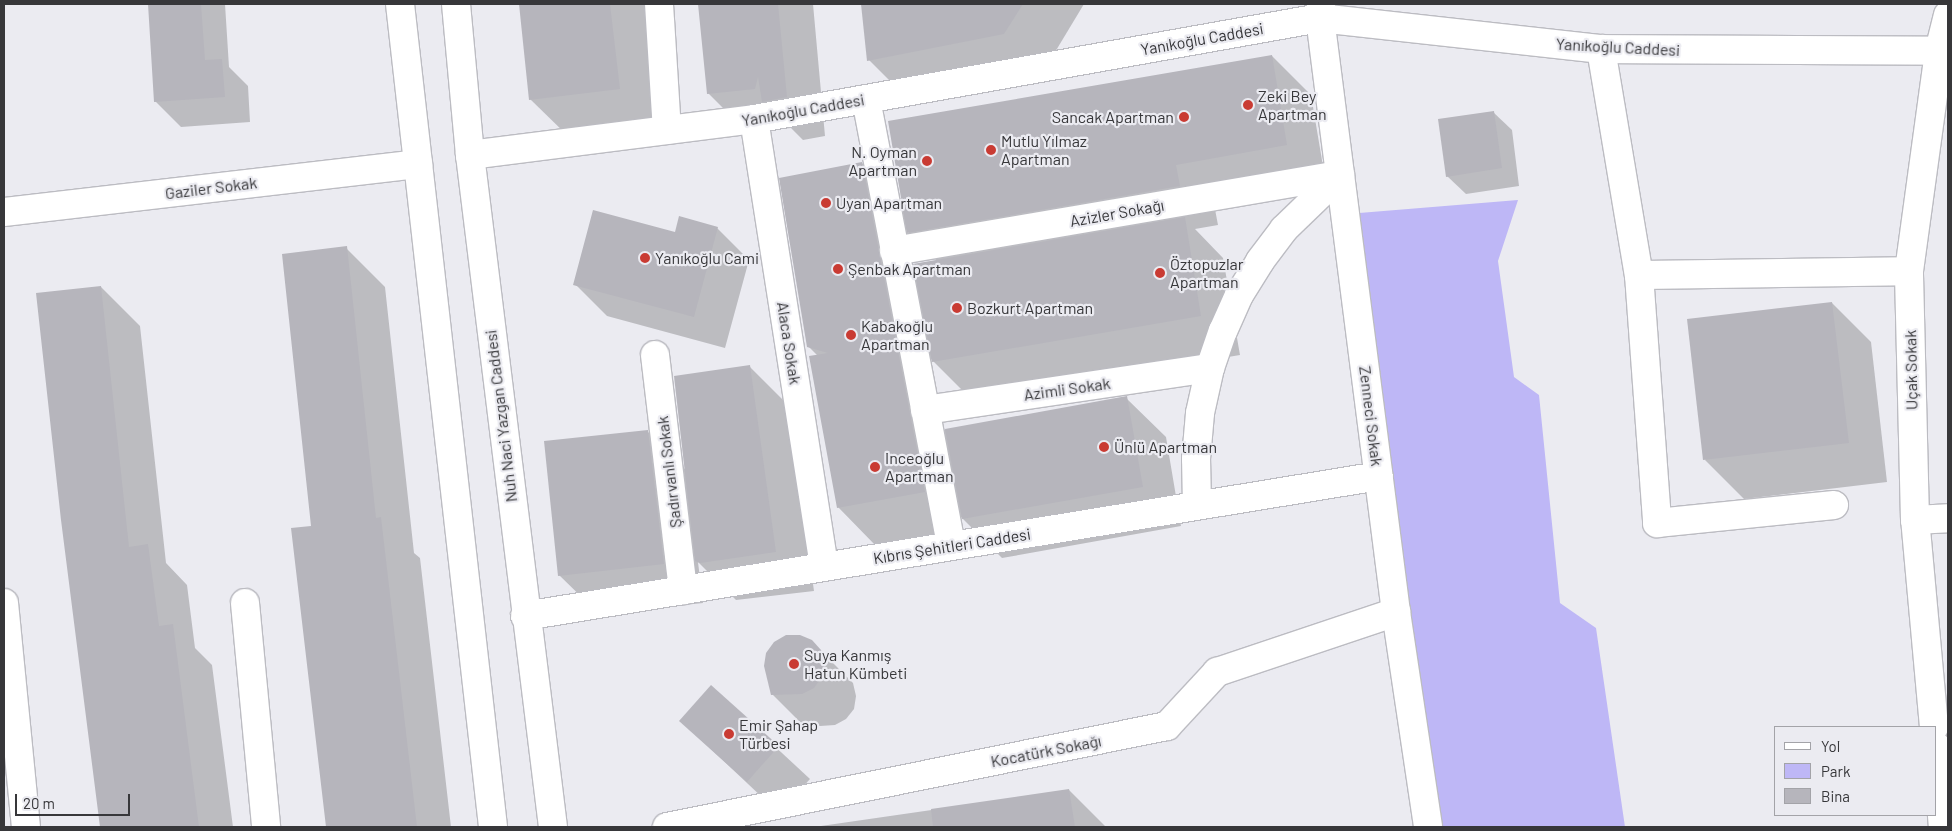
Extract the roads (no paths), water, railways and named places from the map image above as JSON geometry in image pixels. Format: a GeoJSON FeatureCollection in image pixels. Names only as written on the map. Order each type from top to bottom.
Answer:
{"type":"FeatureCollection","features":[{"type":"Feature","properties":{"kind":"street"},"geometry":{"type":"LineString","coordinates":[[400,4],[493,827]]}},
{"type":"Feature","properties":{"kind":"street","name":"Nuh Naci Yazgan Caddesi"},"geometry":{"type":"LineString","coordinates":[[456,4],[470,154],[552,827]]}},
{"type":"Feature","properties":{"kind":"street"},"geometry":{"type":"LineString","coordinates":[[659,4],[666,130]]}},
{"type":"Feature","properties":{"kind":"street"},"geometry":{"type":"LineString","coordinates":[[1321,11],[1361,4]]}},
{"type":"Feature","properties":{"kind":"street","name":"Yanıkoğlu Caddesi"},"geometry":{"type":"LineString","coordinates":[[470,154],[754,120],[1321,11],[1601,49],[1940,52]]}},
{"type":"Feature","properties":{"kind":"street","name":"Zenneci Sokak"},"geometry":{"type":"LineString","coordinates":[[1321,11],[1396,612],[1428,827]]}},
{"type":"Feature","properties":{"kind":"street","name":"Uçak Sokak"},"geometry":{"type":"LineString","coordinates":[[1934,726],[1915,520],[1909,271],[1940,52],[1948,15]]}},
{"type":"Feature","properties":{"kind":"street"},"geometry":{"type":"LineString","coordinates":[[1601,49],[1639,275],[1657,523],[1834,505]]}},
{"type":"Feature","properties":{"kind":"street"},"geometry":{"type":"LineString","coordinates":[[866,99],[951,546]]}},
{"type":"Feature","properties":{"kind":"street","name":"Alaca Sokak"},"geometry":{"type":"LineString","coordinates":[[754,120],[824,567]]}},
{"type":"Feature","properties":{"kind":"street","name":"Gaziler Sokak"},"geometry":{"type":"LineString","coordinates":[[4,212],[418,164]]}},
{"type":"Feature","properties":{"kind":"street"},"geometry":{"type":"LineString","coordinates":[[1197,505],[1199,422],[1210,368],[1239,295],[1260,261],[1297,215],[1340,175]]}},
{"type":"Feature","properties":{"kind":"street","name":"Azizler Sokağı"},"geometry":{"type":"LineString","coordinates":[[894,251],[1340,175]]}},
{"type":"Feature","properties":{"kind":"street"},"geometry":{"type":"LineString","coordinates":[[1639,275],[1909,271]]}},
{"type":"Feature","properties":{"kind":"street","name":"Şadırvanlı Sokak"},"geometry":{"type":"LineString","coordinates":[[655,355],[683,590]]}},
{"type":"Feature","properties":{"kind":"street","name":"Azimli Sokak"},"geometry":{"type":"LineString","coordinates":[[925,410],[1210,368]]}},
{"type":"Feature","properties":{"kind":"street","name":"Kıbrıs Şehitleri Caddesi"},"geometry":{"type":"LineString","coordinates":[[525,616],[1379,476]]}},
{"type":"Feature","properties":{"kind":"street"},"geometry":{"type":"LineString","coordinates":[[1915,520],[1948,518]]}},
{"type":"Feature","properties":{"kind":"street"},"geometry":{"type":"LineString","coordinates":[[4,603],[8,695],[26,827]]}},
{"type":"Feature","properties":{"kind":"street"},"geometry":{"type":"LineString","coordinates":[[245,603],[266,827]]}},
{"type":"Feature","properties":{"kind":"street","name":"Kocatürk Sokağı"},"geometry":{"type":"LineString","coordinates":[[667,827],[1167,726],[1217,672],[1396,612]]}},
{"type":"Feature","properties":{"kind":"street"},"geometry":{"type":"LineString","coordinates":[[1937,758],[1943,827]]}},
{"type":"Feature","properties":{"kind":"place","name":"Zeki Bey Apartman"},"geometry":{"type":"Point","coordinates":[1248,105]}},
{"type":"Feature","properties":{"kind":"place","name":"Sancak Apartman"},"geometry":{"type":"Point","coordinates":[1184,117]}},
{"type":"Feature","properties":{"kind":"place","name":"Mutlu Yılmaz Apartman"},"geometry":{"type":"Point","coordinates":[991,150]}},
{"type":"Feature","properties":{"kind":"place","name":"N. Oyman Apartman"},"geometry":{"type":"Point","coordinates":[927,161]}},
{"type":"Feature","properties":{"kind":"place","name":"Uyan Apartman"},"geometry":{"type":"Point","coordinates":[826,203]}},
{"type":"Feature","properties":{"kind":"place","name":"Yanıkoğlu Cami"},"geometry":{"type":"Point","coordinates":[645,258]}},
{"type":"Feature","properties":{"kind":"place","name":"Şenbak Apartman"},"geometry":{"type":"Point","coordinates":[838,269]}},
{"type":"Feature","properties":{"kind":"place","name":"Öztopuzlar Apartman"},"geometry":{"type":"Point","coordinates":[1160,273]}},
{"type":"Feature","properties":{"kind":"place","name":"Bozkurt Apartman"},"geometry":{"type":"Point","coordinates":[957,308]}},
{"type":"Feature","properties":{"kind":"place","name":"Kabakoğlu Apartman"},"geometry":{"type":"Point","coordinates":[851,335]}},
{"type":"Feature","properties":{"kind":"place","name":"Ünlü Apartman"},"geometry":{"type":"Point","coordinates":[1104,447]}},
{"type":"Feature","properties":{"kind":"place","name":"Inceoğlu Apartman"},"geometry":{"type":"Point","coordinates":[875,467]}},
{"type":"Feature","properties":{"kind":"place","name":"Suya Kanmış Hatun Kümbeti"},"geometry":{"type":"Point","coordinates":[794,664]}},
{"type":"Feature","properties":{"kind":"place","name":"Emir Şahap Türbesi"},"geometry":{"type":"Point","coordinates":[729,734]}}]}
